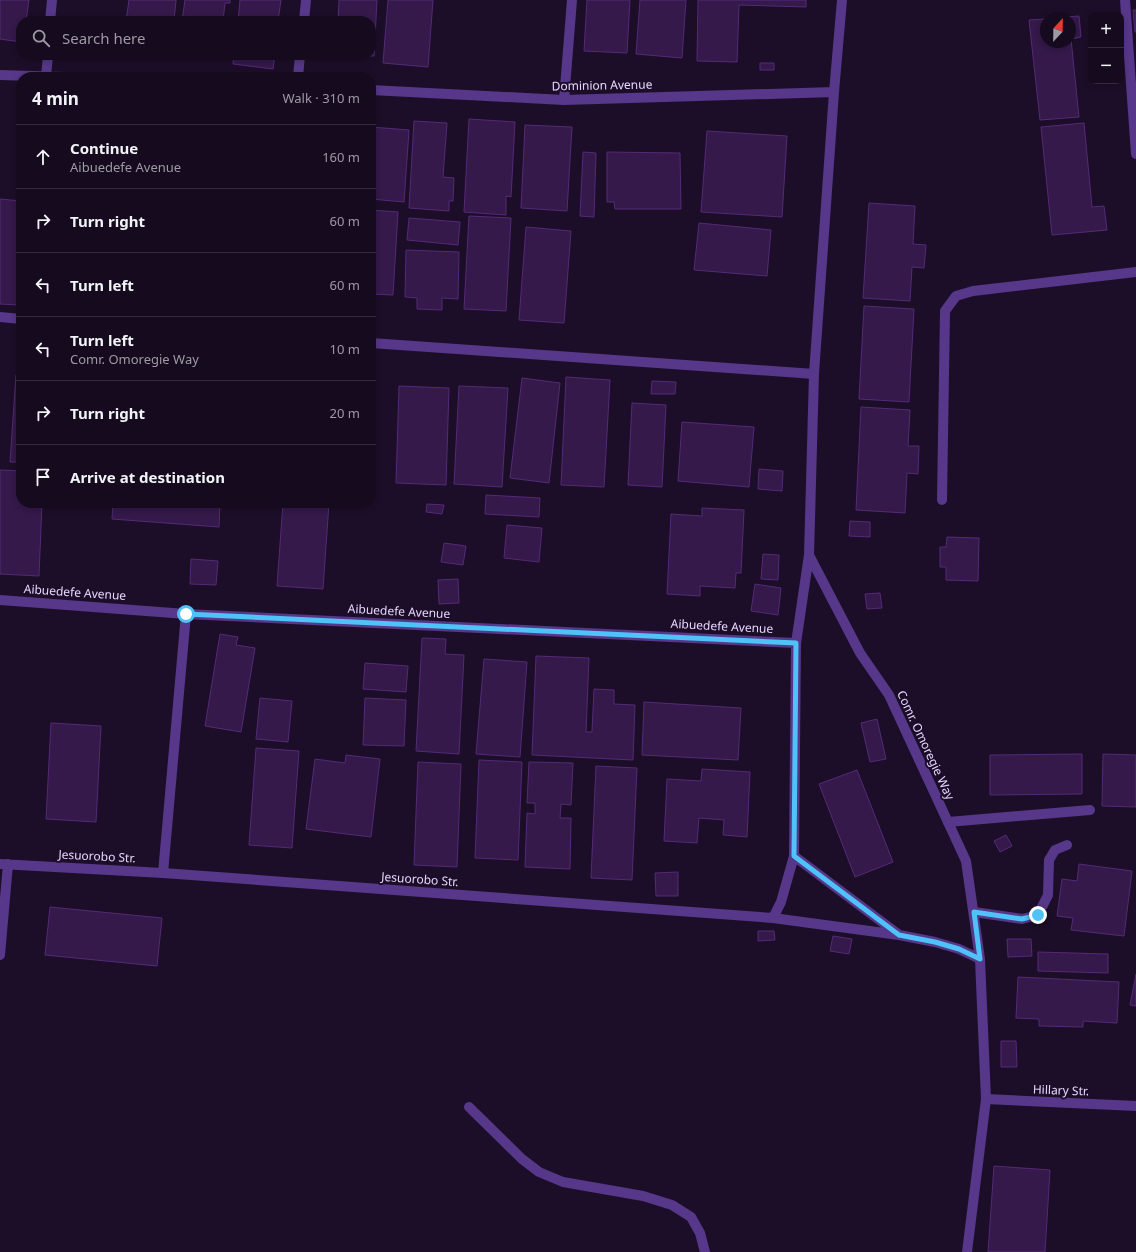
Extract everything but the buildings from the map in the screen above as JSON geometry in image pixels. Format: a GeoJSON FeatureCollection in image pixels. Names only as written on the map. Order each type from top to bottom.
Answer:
{"type":"FeatureCollection","features":[{"type":"Feature","properties":{"kind":"street"},"geometry":{"type":"LineString","coordinates":[[50,16],[52,0]]}},
{"type":"Feature","properties":{"kind":"street"},"geometry":{"type":"LineString","coordinates":[[304,16],[306,0]]}},
{"type":"Feature","properties":{"kind":"street"},"geometry":{"type":"LineString","coordinates":[[564,100],[572,0]]}},
{"type":"Feature","properties":{"kind":"street"},"geometry":{"type":"LineString","coordinates":[[773,918],[781,902],[794,856],[796,643],[809,555],[814,374],[842,0]]}},
{"type":"Feature","properties":{"kind":"street"},"geometry":{"type":"LineString","coordinates":[[1125,0],[1136,154]]}},
{"type":"Feature","properties":{"kind":"street"},"geometry":{"type":"LineString","coordinates":[[46,72],[48,60]]}},
{"type":"Feature","properties":{"kind":"street"},"geometry":{"type":"LineString","coordinates":[[298,72],[300,60]]}},
{"type":"Feature","properties":{"kind":"street"},"geometry":{"type":"LineString","coordinates":[[0,75],[16,75]]}},
{"type":"Feature","properties":{"kind":"street","name":"Dominion Avenue"},"geometry":{"type":"LineString","coordinates":[[376,90],[564,100],[834,92]]}},
{"type":"Feature","properties":{"kind":"street"},"geometry":{"type":"LineString","coordinates":[[942,500],[945,311],[956,296],[973,291],[1136,272]]}},
{"type":"Feature","properties":{"kind":"street"},"geometry":{"type":"LineString","coordinates":[[0,317],[16,319]]}},
{"type":"Feature","properties":{"kind":"street"},"geometry":{"type":"LineString","coordinates":[[376,343],[814,374]]}},
{"type":"Feature","properties":{"kind":"street","name":"Comr. Omoregie Way"},"geometry":{"type":"LineString","coordinates":[[809,555],[860,653],[889,695],[966,862],[980,959],[986,1099],[967,1252]]}},
{"type":"Feature","properties":{"kind":"street","name":"Aibuedefe Avenue"},"geometry":{"type":"LineString","coordinates":[[0,600],[186,614],[796,643]]}},
{"type":"Feature","properties":{"kind":"street"},"geometry":{"type":"LineString","coordinates":[[163,873],[186,614]]}},
{"type":"Feature","properties":{"kind":"street"},"geometry":{"type":"LineString","coordinates":[[948,822],[1090,810]]}},
{"type":"Feature","properties":{"kind":"street"},"geometry":{"type":"LineString","coordinates":[[974,912],[1022,919],[1038,915],[1048,895],[1049,860],[1055,850],[1067,845]]}},
{"type":"Feature","properties":{"kind":"street"},"geometry":{"type":"LineString","coordinates":[[794,856],[899,935]]}},
{"type":"Feature","properties":{"kind":"street"},"geometry":{"type":"LineString","coordinates":[[0,955],[4,864]]}},
{"type":"Feature","properties":{"kind":"street","name":"Jesuorobo Str."},"geometry":{"type":"LineString","coordinates":[[4,864],[163,873],[773,918],[899,935],[935,942],[959,949],[980,959]]}},
{"type":"Feature","properties":{"kind":"street","name":"Hillary Str."},"geometry":{"type":"LineString","coordinates":[[986,1099],[1136,1106]]}},
{"type":"Feature","properties":{"kind":"street"},"geometry":{"type":"LineString","coordinates":[[469,1108],[522,1159],[539,1172],[563,1182],[643,1196],[672,1205],[691,1217],[700,1233],[705,1252]]}},
{"type":"Feature","properties":{"kind":"route"},"geometry":{"type":"LineString","coordinates":[[186,614],[796,643],[794,856],[899,935],[935,942],[959,949],[980,959],[974,912],[1022,919],[1038,915]]}}]}
